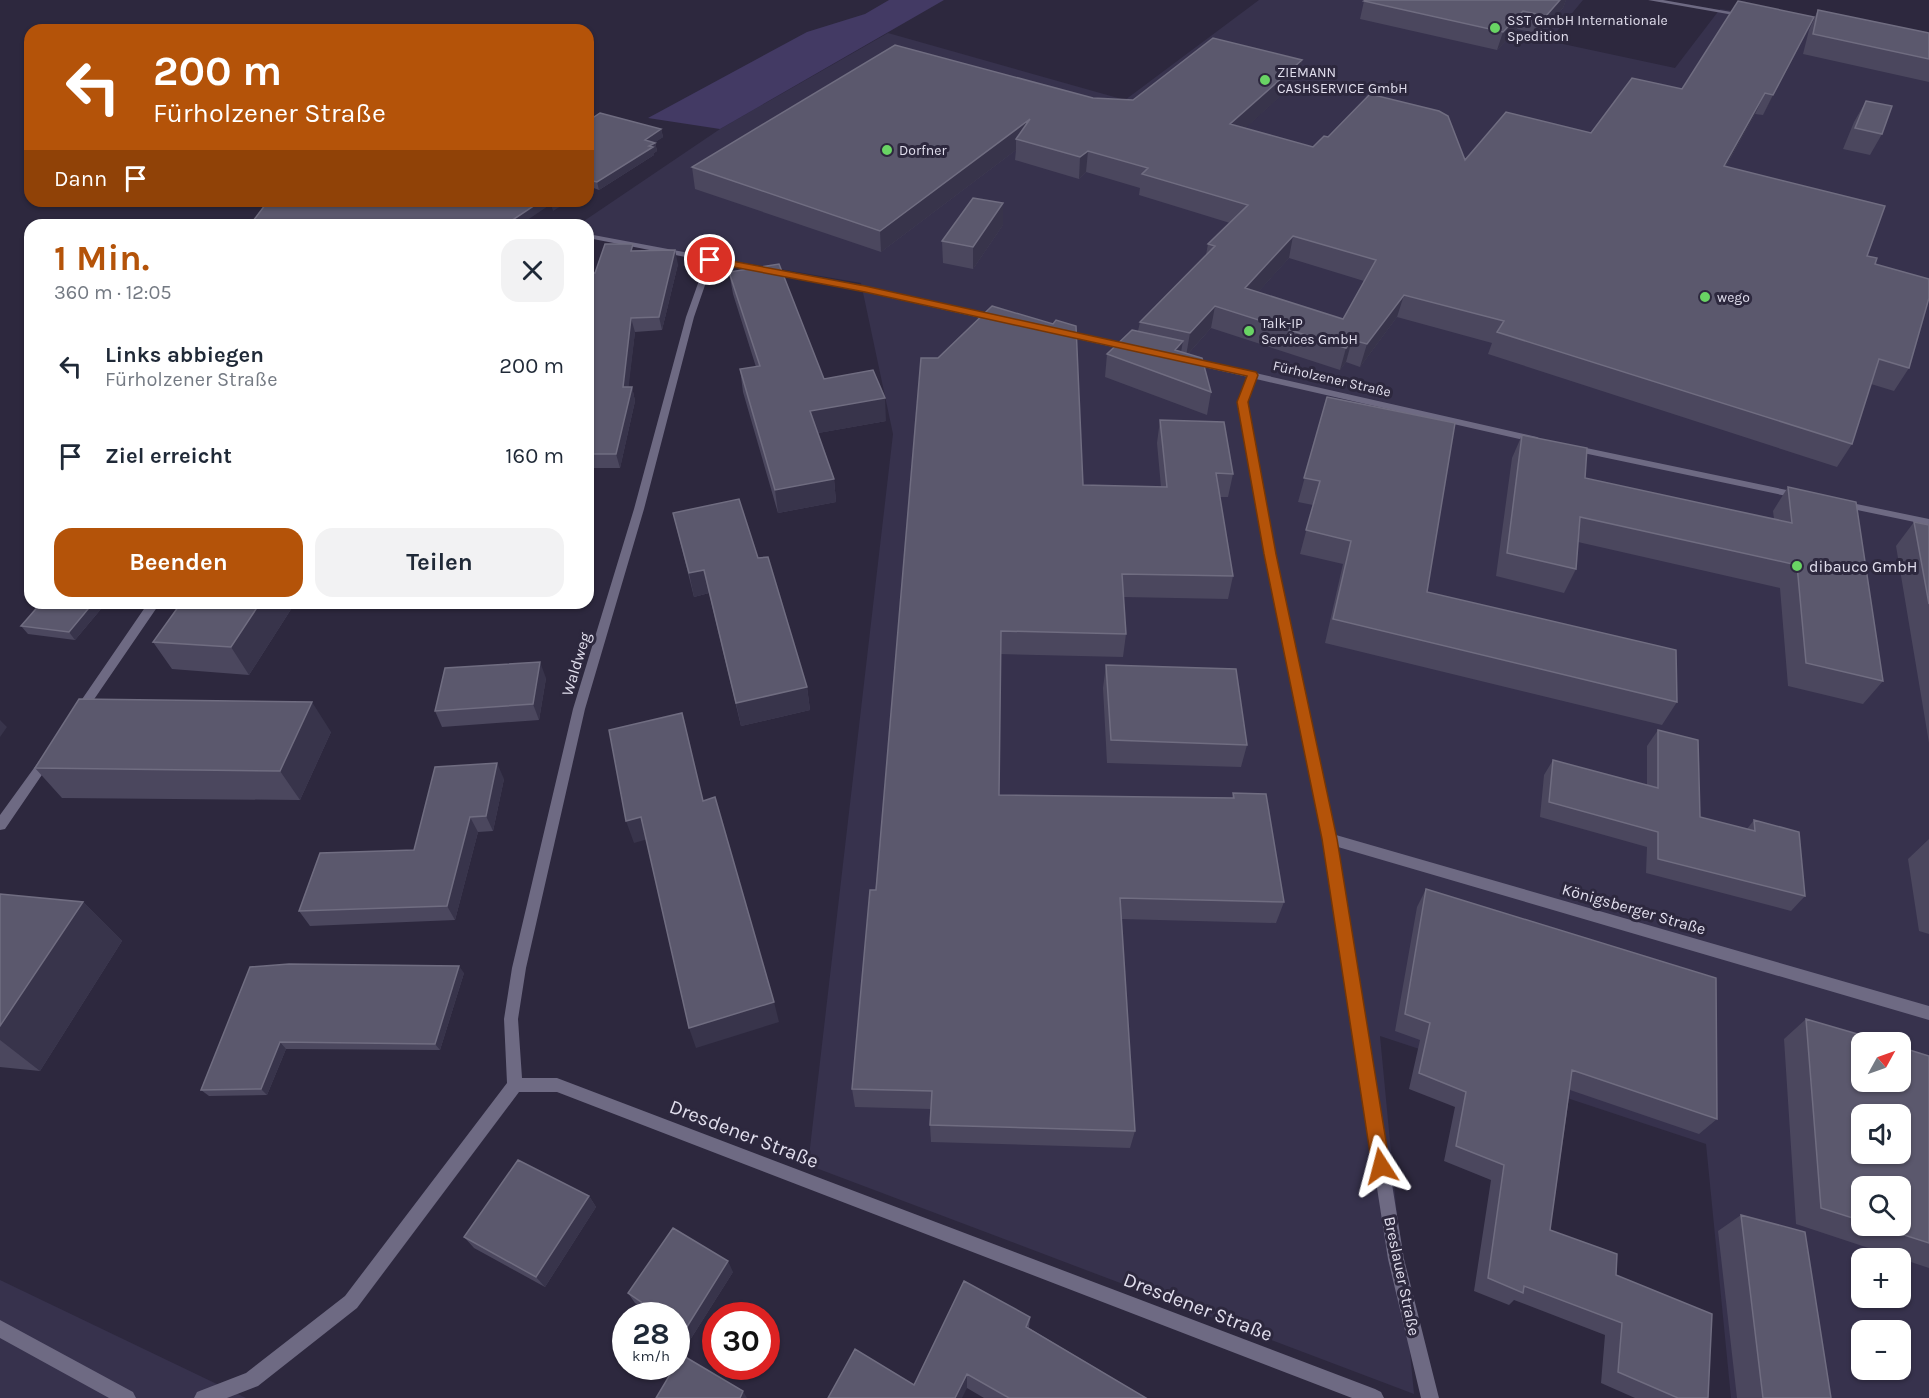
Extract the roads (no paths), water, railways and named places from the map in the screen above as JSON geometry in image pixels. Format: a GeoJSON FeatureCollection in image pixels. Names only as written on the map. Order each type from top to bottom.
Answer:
{"type":"FeatureCollection","features":[{"type":"Feature","properties":{"kind":"street"},"geometry":{"type":"LineString","coordinates":[[1652,0],[1752,15]]}},
{"type":"Feature","properties":{"kind":"street"},"geometry":{"type":"LineString","coordinates":[[594,237],[865,289],[1009,321]]}},
{"type":"Feature","properties":{"kind":"street","name":"Waldweg"},"geometry":{"type":"LineString","coordinates":[[515,1085],[511,1019],[519,968],[579,710],[639,509],[690,317],[710,260]]}},
{"type":"Feature","properties":{"kind":"street"},"geometry":{"type":"LineString","coordinates":[[1054,331],[1144,351]]}},
{"type":"Feature","properties":{"kind":"street","name":"Fürholzener Straße"},"geometry":{"type":"LineString","coordinates":[[1177,358],[1546,442]]}},
{"type":"Feature","properties":{"kind":"street","name":"Breslauer Straße"},"geometry":{"type":"LineString","coordinates":[[1253,375],[1242,402],[1270,554],[1330,839],[1396,1259],[1430,1398]]}},
{"type":"Feature","properties":{"kind":"street"},"geometry":{"type":"LineString","coordinates":[[1557,445],[1817,499]]}},
{"type":"Feature","properties":{"kind":"street"},"geometry":{"type":"LineString","coordinates":[[1828,501],[1929,522]]}},
{"type":"Feature","properties":{"kind":"street"},"geometry":{"type":"LineString","coordinates":[[71,724],[150,609]]}},
{"type":"Feature","properties":{"kind":"street"},"geometry":{"type":"LineString","coordinates":[[0,825],[51,752]]}},
{"type":"Feature","properties":{"kind":"street","name":"Königsberger Straße"},"geometry":{"type":"LineString","coordinates":[[1330,839],[1929,1013]]}},
{"type":"Feature","properties":{"kind":"street"},"geometry":{"type":"LineString","coordinates":[[203,1398],[252,1380],[351,1302],[515,1085]]}},
{"type":"Feature","properties":{"kind":"street","name":"Dresdener Straße"},"geometry":{"type":"LineString","coordinates":[[515,1085],[557,1085],[1375,1398]]}},
{"type":"Feature","properties":{"kind":"street"},"geometry":{"type":"LineString","coordinates":[[0,1329],[127,1398]]}},
{"type":"Feature","properties":{"kind":"place","name":"SST GmbH Internationale Spedition"},"geometry":{"type":"Point","coordinates":[1495,28]}},
{"type":"Feature","properties":{"kind":"place","name":"ZIEMANN CASHSERVICE GmbH"},"geometry":{"type":"Point","coordinates":[1265,80]}},
{"type":"Feature","properties":{"kind":"place","name":"Dorfner"},"geometry":{"type":"Point","coordinates":[887,150]}},
{"type":"Feature","properties":{"kind":"place","name":"wego"},"geometry":{"type":"Point","coordinates":[1705,297]}},
{"type":"Feature","properties":{"kind":"place","name":"Talk-IP Services GmbH"},"geometry":{"type":"Point","coordinates":[1249,331]}},
{"type":"Feature","properties":{"kind":"place","name":"dibauco GmbH"},"geometry":{"type":"Point","coordinates":[1797,566]}}]}
